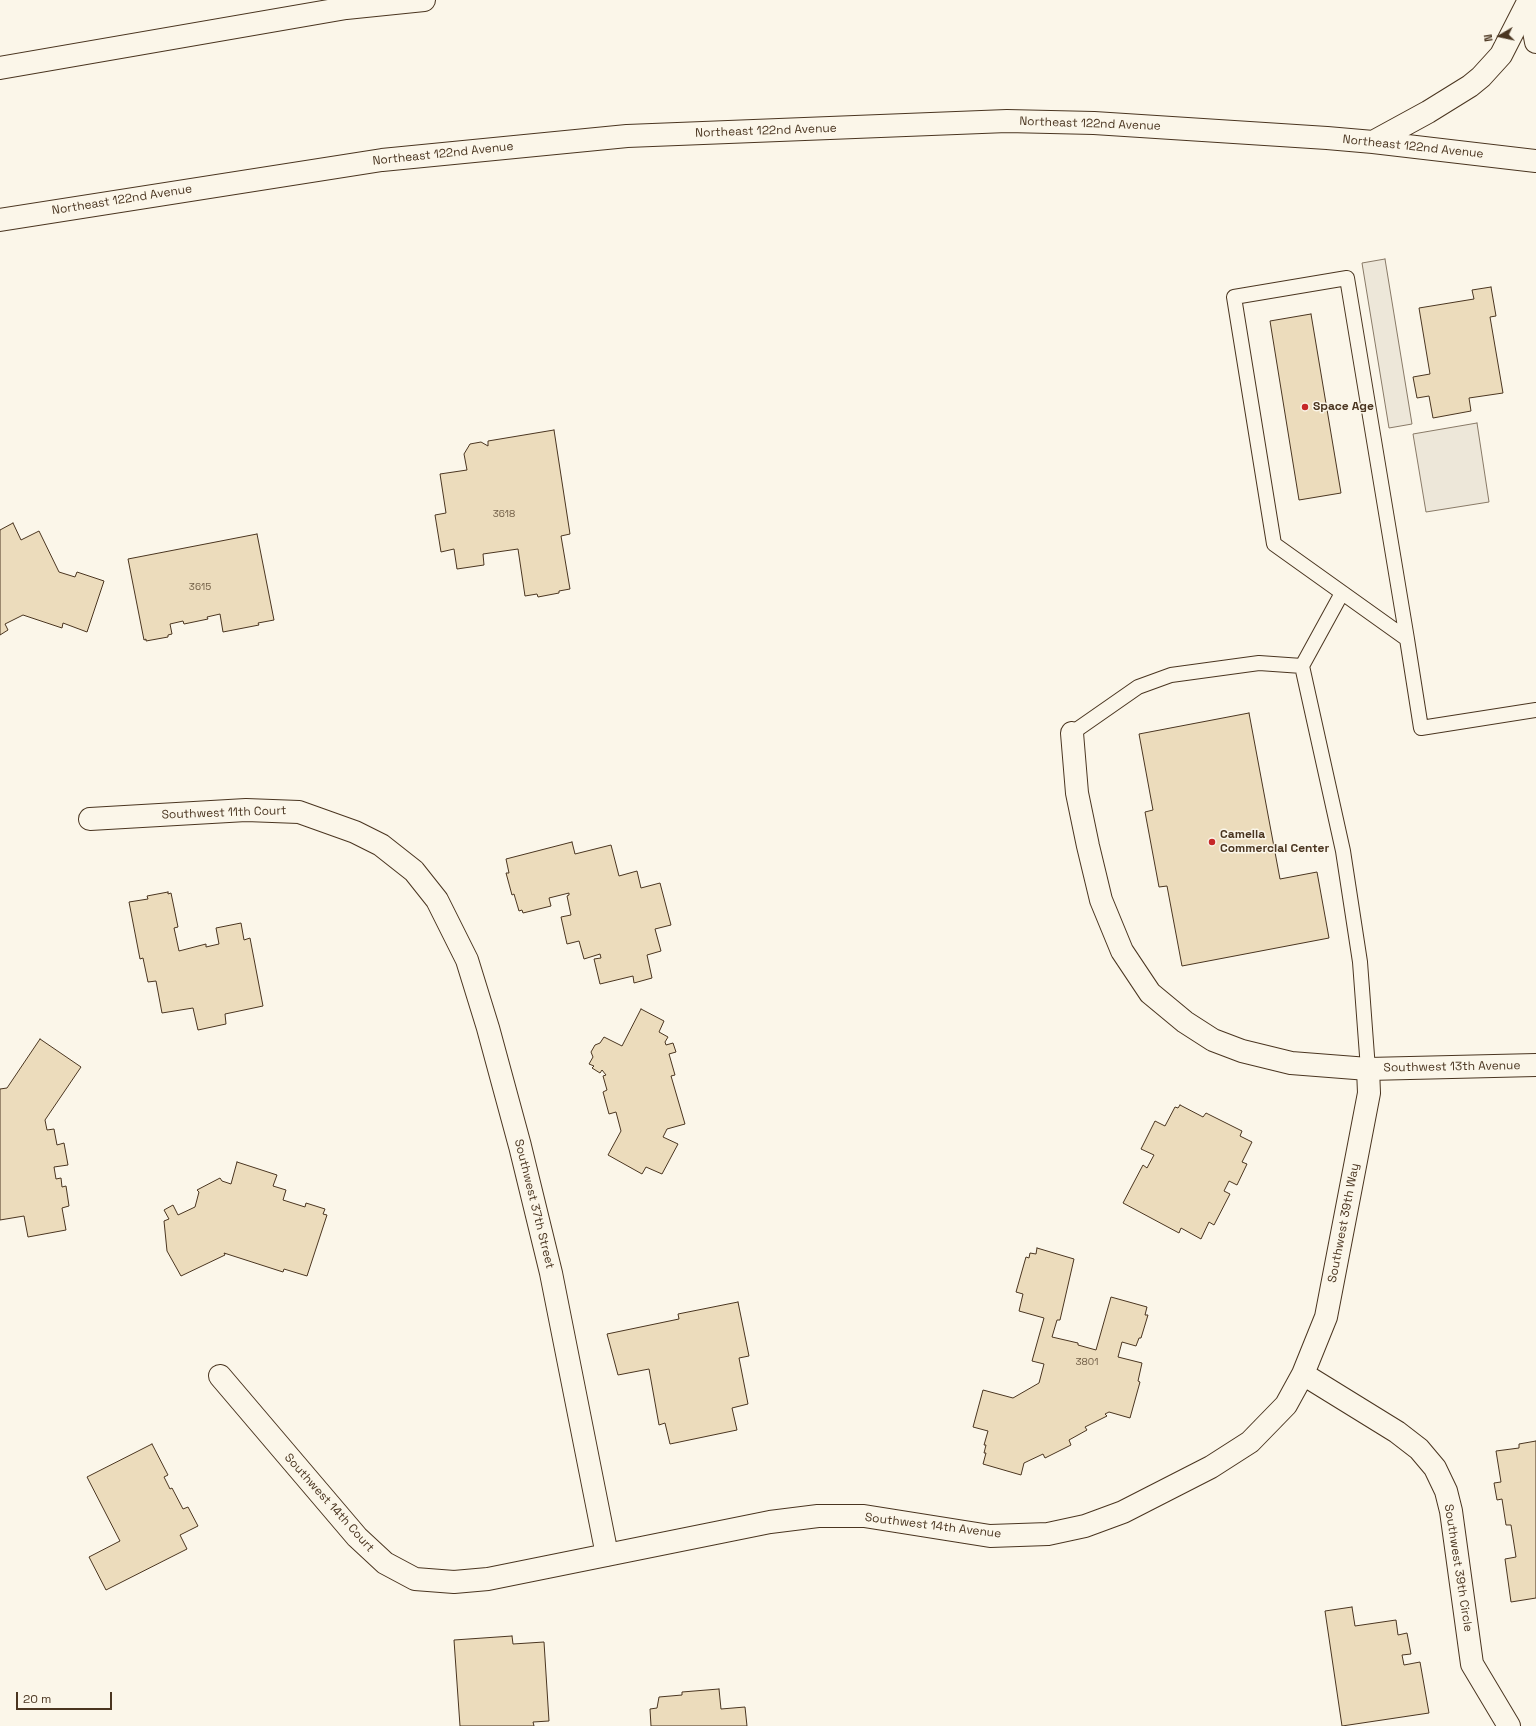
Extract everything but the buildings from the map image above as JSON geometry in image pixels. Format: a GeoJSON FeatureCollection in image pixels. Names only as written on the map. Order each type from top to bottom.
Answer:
{"type":"FeatureCollection","features":[{"type":"Feature","properties":{"kind":"main road"},"geometry":{"type":"LineString","coordinates":[[0,68],[346,8],[424,0]]}},
{"type":"Feature","properties":{"kind":"main road"},"geometry":{"type":"LineString","coordinates":[[1528,1],[1536,42]]}},
{"type":"Feature","properties":{"kind":"main road"},"geometry":{"type":"LineString","coordinates":[[1373,142],[1428,112],[1481,78],[1501,55],[1528,1]]}},
{"type":"Feature","properties":{"kind":"main road","name":"Northeast 122nd Avenue"},"geometry":{"type":"LineString","coordinates":[[0,220],[382,160],[627,136],[1007,121],[1163,127],[1373,142],[1536,161]]}},
{"type":"Feature","properties":{"kind":"main road","name":"Southwest 13th Avenue"},"geometry":{"type":"LineString","coordinates":[[1072,733],[1078,793],[1088,846],[1102,900],[1122,951],[1150,993],[1185,1022],[1213,1040],[1242,1051],[1291,1063],[1368,1068],[1536,1065]]}},
{"type":"Feature","properties":{"kind":"main road","name":"Southwest 11th Court"},"geometry":{"type":"LineString","coordinates":[[90,819],[246,810],[299,812],[355,832],[375,842],[414,870]]}},
{"type":"Feature","properties":{"kind":"main road","name":"Southwest 37th Street"},"geometry":{"type":"LineString","coordinates":[[414,870],[437,900],[467,960],[488,1028],[551,1273],[607,1555]]}},
{"type":"Feature","properties":{"kind":"main road","name":"Southwest 39th Way"},"geometry":{"type":"LineString","coordinates":[[1304,1374],[1326,1317],[1369,1093],[1368,1068]]}},
{"type":"Feature","properties":{"kind":"main road","name":"Southwest 14th Avenue"},"geometry":{"type":"LineString","coordinates":[[607,1555],[770,1522],[818,1516],[864,1516],[990,1536],[1048,1534],[1084,1526],[1123,1512],[1211,1467],[1250,1442],[1286,1405],[1304,1374]]}},
{"type":"Feature","properties":{"kind":"main road","name":"Southwest 39th Circle"},"geometry":{"type":"LineString","coordinates":[[1304,1374],[1397,1432],[1419,1449],[1435,1468],[1446,1491],[1451,1511],[1472,1664],[1509,1726]]}},
{"type":"Feature","properties":{"kind":"main road","name":"Southwest 14th Court"},"geometry":{"type":"LineString","coordinates":[[220,1376],[357,1537],[384,1563],[415,1579],[454,1582],[488,1579],[607,1555]]}},
{"type":"Feature","properties":{"kind":"lane"},"geometry":{"type":"LineString","coordinates":[[1407,639],[1274,544],[1234,297],[1347,278],[1407,639],[1421,728],[1536,710]]}},
{"type":"Feature","properties":{"kind":"lane"},"geometry":{"type":"LineString","coordinates":[[1342,593],[1302,666],[1344,859],[1360,962],[1368,1068]]}},
{"type":"Feature","properties":{"kind":"lane"},"geometry":{"type":"LineString","coordinates":[[1072,733],[1138,687],[1172,675],[1258,663],[1302,666]]}},
{"type":"Feature","properties":{"kind":"shaded area"},"geometry":{"type":"Polygon","coordinates":[[[1385,259],[1412,424],[1389,428],[1362,263],[1385,259]]]}},
{"type":"Feature","properties":{"kind":"shaded area"},"geometry":{"type":"Polygon","coordinates":[[[1477,423],[1489,502],[1426,512],[1413,434],[1477,423]]]}},
{"type":"Feature","properties":{"kind":"place","name":"Space Age"},"geometry":{"type":"Point","coordinates":[1305,407]}},
{"type":"Feature","properties":{"kind":"place","name":"Camella Commercial Center"},"geometry":{"type":"Point","coordinates":[1212,842]}}]}
